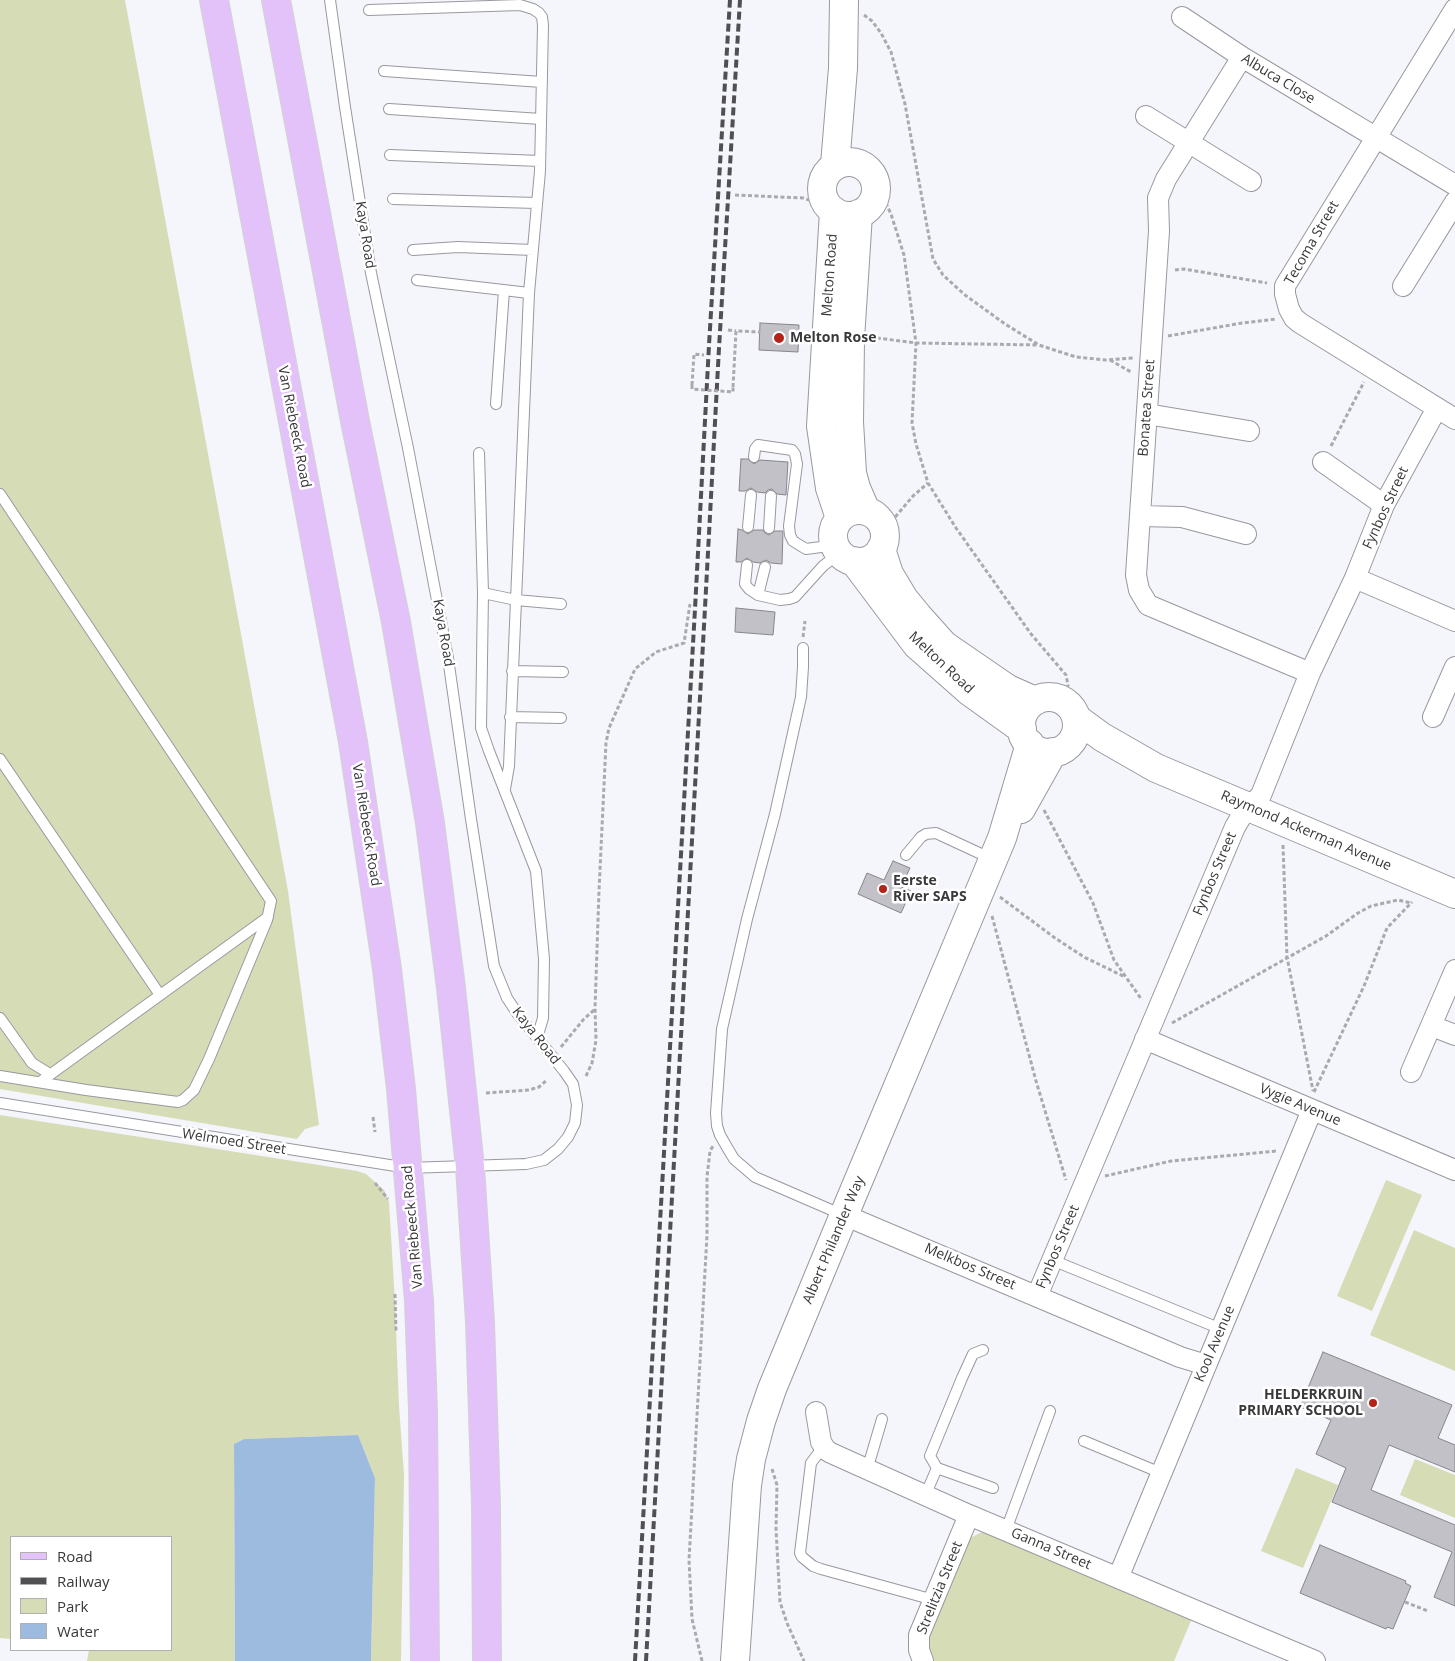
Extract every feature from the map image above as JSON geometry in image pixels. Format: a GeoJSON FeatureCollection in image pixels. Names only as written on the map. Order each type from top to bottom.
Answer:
{"type":"FeatureCollection","features":[{"type":"Feature","properties":{"kind":"main road","name":"Van Riebeeck Road"},"geometry":{"type":"LineString","coordinates":[[214,0],[353,742],[387,969],[401,1089],[419,1301],[423,1440],[425,1661]]}},
{"type":"Feature","properties":{"kind":"main road"},"geometry":{"type":"LineString","coordinates":[[276,0],[355,421],[396,622],[430,823],[451,988],[470,1167],[480,1322],[484,1403],[487,1661]]}},
{"type":"Feature","properties":{"kind":"street"},"geometry":{"type":"LineString","coordinates":[[835,166],[843,68],[853,6]]}},
{"type":"Feature","properties":{"kind":"street","name":"Tecoma Street"},"geometry":{"type":"LineString","coordinates":[[1294,318],[1286,300],[1285,286],[1455,9]]}},
{"type":"Feature","properties":{"kind":"street","name":"Albuca Close"},"geometry":{"type":"LineString","coordinates":[[1182,17],[1242,57],[1455,185]]}},
{"type":"Feature","properties":{"kind":"street","name":"Bonatea Street"},"geometry":{"type":"LineString","coordinates":[[1242,57],[1159,193],[1159,231],[1136,575],[1139,590],[1148,605],[1310,673]]}},
{"type":"Feature","properties":{"kind":"street"},"geometry":{"type":"LineString","coordinates":[[843,68],[858,148],[866,168]]}},
{"type":"Feature","properties":{"kind":"street"},"geometry":{"type":"LineString","coordinates":[[1146,116],[1250,181]]}},
{"type":"Feature","properties":{"kind":"street"},"geometry":{"type":"LineString","coordinates":[[851,162],[859,164],[870,172],[875,182],[875,194],[871,204],[834,209],[826,202],[822,186],[826,175],[835,166],[851,162]]}},
{"type":"Feature","properties":{"kind":"street"},"geometry":{"type":"LineString","coordinates":[[1403,286],[1455,202]]}},
{"type":"Feature","properties":{"kind":"street","name":"Melton Road"},"geometry":{"type":"LineString","coordinates":[[834,209],[850,338],[849,422],[852,473],[866,511]]}},
{"type":"Feature","properties":{"kind":"street","name":"Melton Road"},"geometry":{"type":"LineString","coordinates":[[834,209],[821,426],[830,488],[842,543],[917,645],[969,691],[1042,743]]}},
{"type":"Feature","properties":{"kind":"street"},"geometry":{"type":"LineString","coordinates":[[1294,318],[1300,324],[1455,419]]}},
{"type":"Feature","properties":{"kind":"street","name":"Fynbos Street"},"geometry":{"type":"LineString","coordinates":[[1037,1296],[1235,827],[1262,791],[1310,673],[1355,578],[1384,504],[1437,408]]}},
{"type":"Feature","properties":{"kind":"street"},"geometry":{"type":"LineString","coordinates":[[1147,414],[1249,431]]}},
{"type":"Feature","properties":{"kind":"street"},"geometry":{"type":"LineString","coordinates":[[1323,462],[1384,504]]}},
{"type":"Feature","properties":{"kind":"street"},"geometry":{"type":"LineString","coordinates":[[866,511],[879,520],[883,526],[885,534],[881,549],[869,560],[862,562],[842,543],[848,512],[866,511]]}},
{"type":"Feature","properties":{"kind":"street"},"geometry":{"type":"LineString","coordinates":[[1141,516],[1182,517],[1246,534]]}},
{"type":"Feature","properties":{"kind":"street","name":"Melton Road"},"geometry":{"type":"LineString","coordinates":[[881,549],[889,574],[904,598],[944,645],[1008,690],[1035,701]]}},
{"type":"Feature","properties":{"kind":"street"},"geometry":{"type":"LineString","coordinates":[[1355,578],[1455,620]]}},
{"type":"Feature","properties":{"kind":"street"},"geometry":{"type":"LineString","coordinates":[[1432,716],[1455,667]]}},
{"type":"Feature","properties":{"kind":"street"},"geometry":{"type":"LineString","coordinates":[[1052,697],[1063,701],[1073,710],[1077,726],[1076,735],[1071,742],[1042,743],[1022,720],[1024,713],[1035,701],[1052,697]]}},
{"type":"Feature","properties":{"kind":"street","name":"Raymond Ackerman Avenue"},"geometry":{"type":"LineString","coordinates":[[1076,718],[1102,737],[1156,768],[1455,894]]}},
{"type":"Feature","properties":{"kind":"street","name":"Raymond Ackerman Avenue"},"geometry":{"type":"LineString","coordinates":[[1042,743],[1095,753],[1130,764],[1156,768]]}},
{"type":"Feature","properties":{"kind":"street","name":"Albert Philander Way"},"geometry":{"type":"LineString","coordinates":[[735,1661],[747,1485],[756,1437],[772,1389],[998,849],[1017,816],[1042,743]]}},
{"type":"Feature","properties":{"kind":"street"},"geometry":{"type":"LineString","coordinates":[[1411,1072],[1455,970]]}},
{"type":"Feature","properties":{"kind":"street"},"geometry":{"type":"LineString","coordinates":[[1432,1026],[1455,1035]]}},
{"type":"Feature","properties":{"kind":"street","name":"Vygie Avenue"},"geometry":{"type":"LineString","coordinates":[[1145,1039],[1455,1170]]}},
{"type":"Feature","properties":{"kind":"street","name":"Kool Avenue"},"geometry":{"type":"LineString","coordinates":[[1118,1578],[1312,1110]]}},
{"type":"Feature","properties":{"kind":"street","name":"Melkbos Street"},"geometry":{"type":"LineString","coordinates":[[844,1215],[1180,1357],[1206,1365]]}},
{"type":"Feature","properties":{"kind":"street"},"geometry":{"type":"LineString","coordinates":[[816,1412],[823,1446]]}},
{"type":"Feature","properties":{"kind":"street","name":"Ganna Street"},"geometry":{"type":"LineString","coordinates":[[823,1446],[831,1453],[925,1496],[1315,1661]]}},
{"type":"Feature","properties":{"kind":"street","name":"Strelitzia Street"},"geometry":{"type":"LineString","coordinates":[[923,1661],[919,1650],[919,1636],[969,1515]]}},
{"type":"Feature","properties":{"kind":"lane","name":"Kaya Road"},"geometry":{"type":"LineString","coordinates":[[330,0],[372,273],[448,658],[494,966],[507,998],[517,1013],[573,1084],[577,1105],[575,1123],[568,1137],[558,1150],[544,1160],[526,1164],[470,1167]]}},
{"type":"Feature","properties":{"kind":"lane"},"geometry":{"type":"LineString","coordinates":[[369,10],[520,5],[533,9],[542,17],[540,161],[529,293],[509,766],[505,789]]}},
{"type":"Feature","properties":{"kind":"lane"},"geometry":{"type":"LineString","coordinates":[[384,71],[542,82]]}},
{"type":"Feature","properties":{"kind":"lane"},"geometry":{"type":"LineString","coordinates":[[388,109],[541,119]]}},
{"type":"Feature","properties":{"kind":"lane"},"geometry":{"type":"LineString","coordinates":[[390,155],[540,161]]}},
{"type":"Feature","properties":{"kind":"lane"},"geometry":{"type":"LineString","coordinates":[[393,199],[537,203]]}},
{"type":"Feature","properties":{"kind":"lane"},"geometry":{"type":"LineString","coordinates":[[412,250],[458,247],[533,250]]}},
{"type":"Feature","properties":{"kind":"lane"},"geometry":{"type":"LineString","coordinates":[[417,280],[529,293]]}},
{"type":"Feature","properties":{"kind":"lane"},"geometry":{"type":"LineString","coordinates":[[496,404],[504,290]]}},
{"type":"Feature","properties":{"kind":"lane"},"geometry":{"type":"LineString","coordinates":[[754,457],[755,449],[758,445],[792,450],[797,464],[789,526],[793,541],[806,549],[842,543]]}},
{"type":"Feature","properties":{"kind":"lane"},"geometry":{"type":"LineString","coordinates":[[774,459],[775,447]]}},
{"type":"Feature","properties":{"kind":"lane"},"geometry":{"type":"LineString","coordinates":[[480,453],[481,728],[536,871],[544,959],[542,1018],[537,1038]]}},
{"type":"Feature","properties":{"kind":"lane"},"geometry":{"type":"LineString","coordinates":[[0,494],[271,901],[268,917],[209,1060],[194,1090],[187,1097],[178,1102],[0,1076]]}},
{"type":"Feature","properties":{"kind":"lane"},"geometry":{"type":"LineString","coordinates":[[748,528],[751,495]]}},
{"type":"Feature","properties":{"kind":"lane"},"geometry":{"type":"LineString","coordinates":[[769,528],[771,496]]}},
{"type":"Feature","properties":{"kind":"lane"},"geometry":{"type":"LineString","coordinates":[[747,565],[745,584],[750,590],[758,595],[780,600],[795,597],[842,543]]}},
{"type":"Feature","properties":{"kind":"lane"},"geometry":{"type":"LineString","coordinates":[[758,595],[765,566]]}},
{"type":"Feature","properties":{"kind":"lane"},"geometry":{"type":"LineString","coordinates":[[482,593],[516,600],[560,604]]}},
{"type":"Feature","properties":{"kind":"lane"},"geometry":{"type":"LineString","coordinates":[[803,648],[799,706],[775,814],[747,919],[722,1030],[716,1113],[720,1135],[734,1159],[755,1177],[844,1215]]}},
{"type":"Feature","properties":{"kind":"lane"},"geometry":{"type":"LineString","coordinates":[[512,670],[563,672]]}},
{"type":"Feature","properties":{"kind":"lane"},"geometry":{"type":"LineString","coordinates":[[510,717],[562,718]]}},
{"type":"Feature","properties":{"kind":"lane"},"geometry":{"type":"LineString","coordinates":[[0,759],[160,995]]}},
{"type":"Feature","properties":{"kind":"lane"},"geometry":{"type":"LineString","coordinates":[[906,855],[926,834],[936,833],[998,849]]}},
{"type":"Feature","properties":{"kind":"lane"},"geometry":{"type":"LineString","coordinates":[[40,1082],[268,917]]}},
{"type":"Feature","properties":{"kind":"lane"},"geometry":{"type":"LineString","coordinates":[[0,1018],[32,1063],[50,1074]]}},
{"type":"Feature","properties":{"kind":"lane","name":"Welmoed Street"},"geometry":{"type":"LineString","coordinates":[[0,1103],[408,1168],[470,1167]]}},
{"type":"Feature","properties":{"kind":"lane"},"geometry":{"type":"LineString","coordinates":[[1052,1260],[1221,1330]]}},
{"type":"Feature","properties":{"kind":"lane"},"geometry":{"type":"LineString","coordinates":[[983,1350],[973,1354],[930,1456],[937,1468],[993,1488]]}},
{"type":"Feature","properties":{"kind":"lane"},"geometry":{"type":"LineString","coordinates":[[1006,1530],[1050,1411]]}},
{"type":"Feature","properties":{"kind":"lane"},"geometry":{"type":"LineString","coordinates":[[867,1470],[882,1419]]}},
{"type":"Feature","properties":{"kind":"lane"},"geometry":{"type":"LineString","coordinates":[[1084,1441],[1162,1473]]}},
{"type":"Feature","properties":{"kind":"lane"},"geometry":{"type":"LineString","coordinates":[[823,1446],[811,1463],[800,1553],[802,1557],[813,1566],[821,1569],[934,1600]]}},
{"type":"Feature","properties":{"kind":"lane"},"geometry":{"type":"LineString","coordinates":[[925,1496],[937,1468]]}},
{"type":"Feature","properties":{"kind":"path"},"geometry":{"type":"LineString","coordinates":[[853,6],[872,21],[891,52],[905,104],[933,260],[943,275],[965,295],[1004,324],[1039,345],[1076,356],[1110,360],[1130,359],[1163,337],[1242,323],[1294,318]]}},
{"type":"Feature","properties":{"kind":"path"},"geometry":{"type":"LineString","coordinates":[[735,195],[803,198],[834,209]]}},
{"type":"Feature","properties":{"kind":"path"},"geometry":{"type":"LineString","coordinates":[[884,197],[904,255],[916,343],[912,423],[916,444],[928,483],[956,528],[1031,634],[1066,675],[1068,685],[1066,692]]}},
{"type":"Feature","properties":{"kind":"path"},"geometry":{"type":"LineString","coordinates":[[1156,270],[1184,269],[1285,286]]}},
{"type":"Feature","properties":{"kind":"path"},"geometry":{"type":"LineString","coordinates":[[728,330],[760,332]]}},
{"type":"Feature","properties":{"kind":"path"},"geometry":{"type":"LineString","coordinates":[[704,355],[694,354],[692,390],[733,392],[736,331]]}},
{"type":"Feature","properties":{"kind":"path"},"geometry":{"type":"LineString","coordinates":[[865,340],[872,341],[877,338],[916,343],[1039,345]]}},
{"type":"Feature","properties":{"kind":"path"},"geometry":{"type":"LineString","coordinates":[[1110,360],[1149,380]]}},
{"type":"Feature","properties":{"kind":"path"},"geometry":{"type":"LineString","coordinates":[[1323,462],[1372,368]]}},
{"type":"Feature","properties":{"kind":"path"},"geometry":{"type":"LineString","coordinates":[[892,522],[913,496],[928,483]]}},
{"type":"Feature","properties":{"kind":"path"},"geometry":{"type":"LineString","coordinates":[[586,1076],[592,1063],[596,1040],[595,1008],[600,882],[606,743],[609,728],[636,668],[656,652],[684,643],[690,604]]}},
{"type":"Feature","properties":{"kind":"path"},"geometry":{"type":"LineString","coordinates":[[1039,806],[1044,809],[1093,903],[1114,960],[1154,1017],[1169,1025],[1326,936],[1371,906],[1398,900],[1411,903]]}},
{"type":"Feature","properties":{"kind":"path"},"geometry":{"type":"LineString","coordinates":[[1284,843],[1282,850],[1287,957],[1313,1094],[1364,986],[1387,928],[1416,898]]}},
{"type":"Feature","properties":{"kind":"path"},"geometry":{"type":"LineString","coordinates":[[993,893],[1084,957],[1126,977]]}},
{"type":"Feature","properties":{"kind":"path"},"geometry":{"type":"LineString","coordinates":[[991,912],[1036,1081],[1068,1184],[1081,1191]]}},
{"type":"Feature","properties":{"kind":"path"},"geometry":{"type":"LineString","coordinates":[[560,1047],[595,1008]]}},
{"type":"Feature","properties":{"kind":"path"},"geometry":{"type":"LineString","coordinates":[[486,1092],[529,1090],[538,1087],[547,1080]]}},
{"type":"Feature","properties":{"kind":"path"},"geometry":{"type":"LineString","coordinates":[[373,1117],[375,1132]]}},
{"type":"Feature","properties":{"kind":"path"},"geometry":{"type":"LineString","coordinates":[[702,1661],[692,1619],[689,1560],[707,1234],[707,1177],[710,1151],[720,1135]]}},
{"type":"Feature","properties":{"kind":"path"},"geometry":{"type":"LineString","coordinates":[[1089,1172],[1108,1177],[1171,1161],[1275,1151],[1297,1147]]}},
{"type":"Feature","properties":{"kind":"path"},"geometry":{"type":"LineString","coordinates":[[768,1464],[777,1486],[776,1538],[780,1602],[804,1661]]}},
{"type":"Feature","properties":{"kind":"path"},"geometry":{"type":"LineString","coordinates":[[1404,1602],[1428,1612]]}},
{"type":"Feature","properties":{"kind":"green space"},"geometry":{"type":"Polygon","coordinates":[[[0,0],[125,0],[288,891],[319,1125],[305,1129],[297,1139],[0,1089],[0,0]]]}},
{"type":"Feature","properties":{"kind":"green space"},"geometry":{"type":"Polygon","coordinates":[[[0,1115],[357,1171],[366,1174],[384,1190],[389,1202],[404,1475],[401,1661],[371,1661],[375,1478],[358,1435],[244,1439],[234,1444],[235,1661],[87,1661],[89,1651],[172,1651],[172,1536],[10,1536],[10,1639],[0,1638],[0,1115]]]}},
{"type":"Feature","properties":{"kind":"green space"},"geometry":{"type":"Polygon","coordinates":[[[1386,1180],[1422,1195],[1372,1311],[1337,1296],[1386,1180]]]}},
{"type":"Feature","properties":{"kind":"green space"},"geometry":{"type":"Polygon","coordinates":[[[1414,1230],[1455,1248],[1455,1371],[1370,1335],[1414,1230]]]}},
{"type":"Feature","properties":{"kind":"green space"},"geometry":{"type":"Polygon","coordinates":[[[1415,1459],[1455,1475],[1455,1518],[1400,1495],[1415,1459]]]}},
{"type":"Feature","properties":{"kind":"green space"},"geometry":{"type":"Polygon","coordinates":[[[1296,1468],[1338,1485],[1303,1568],[1261,1551],[1296,1468]]]}},
{"type":"Feature","properties":{"kind":"green space"},"geometry":{"type":"Polygon","coordinates":[[[982,1532],[989,1532],[1193,1616],[1174,1661],[929,1661],[925,1639],[970,1538],[982,1532]]]}},
{"type":"Feature","properties":{"kind":"water"},"geometry":{"type":"Polygon","coordinates":[[[358,1435],[375,1478],[371,1661],[235,1661],[234,1444],[244,1439],[358,1435]]]}},
{"type":"Feature","properties":{"kind":"building"},"geometry":{"type":"Polygon","coordinates":[[[760,323],[799,325],[798,352],[759,350],[760,323]]]}},
{"type":"Feature","properties":{"kind":"building"},"geometry":{"type":"Polygon","coordinates":[[[741,459],[748,459],[754,464],[760,460],[788,462],[786,495],[777,494],[772,489],[765,493],[757,492],[751,488],[739,491],[741,459]]]}},
{"type":"Feature","properties":{"kind":"building"},"geometry":{"type":"Polygon","coordinates":[[[738,529],[748,534],[754,530],[763,530],[769,535],[775,531],[783,531],[782,564],[771,563],[766,560],[760,563],[753,562],[747,558],[741,562],[736,562],[738,529]]]}},
{"type":"Feature","properties":{"kind":"building"},"geometry":{"type":"Polygon","coordinates":[[[736,608],[775,612],[773,635],[735,632],[736,608]]]}},
{"type":"Feature","properties":{"kind":"building","name":"Eerste River SAPS"},"geometry":{"type":"Polygon","coordinates":[[[893,861],[910,868],[901,887],[911,891],[901,913],[858,894],[867,873],[884,880],[893,861]]]}},
{"type":"Feature","properties":{"kind":"building"},"geometry":{"type":"Polygon","coordinates":[[[1323,1352],[1452,1405],[1438,1438],[1455,1445],[1455,1472],[1389,1445],[1371,1490],[1455,1525],[1455,1606],[1434,1597],[1452,1552],[1332,1502],[1346,1468],[1316,1454],[1331,1420],[1300,1407],[1323,1352]]]}},
{"type":"Feature","properties":{"kind":"building"},"geometry":{"type":"Polygon","coordinates":[[[1320,1545],[1406,1581],[1405,1583],[1411,1586],[1393,1629],[1387,1627],[1386,1629],[1300,1593],[1320,1545]]]}},
{"type":"Feature","properties":{"kind":"railway"},"geometry":{"type":"LineString","coordinates":[[635,1661],[730,0]]}},
{"type":"Feature","properties":{"kind":"railway"},"geometry":{"type":"LineString","coordinates":[[646,1661],[740,0]]}},
{"type":"Feature","properties":{"kind":"place","name":"Melton Rose"},"geometry":{"type":"Point","coordinates":[779,338]}},
{"type":"Feature","properties":{"kind":"place","name":"Eerste River SAPS"},"geometry":{"type":"Point","coordinates":[883,889]}},
{"type":"Feature","properties":{"kind":"place","name":"HELDERKRUIN PRIMARY SCHOOL"},"geometry":{"type":"Point","coordinates":[1373,1403]}}]}
